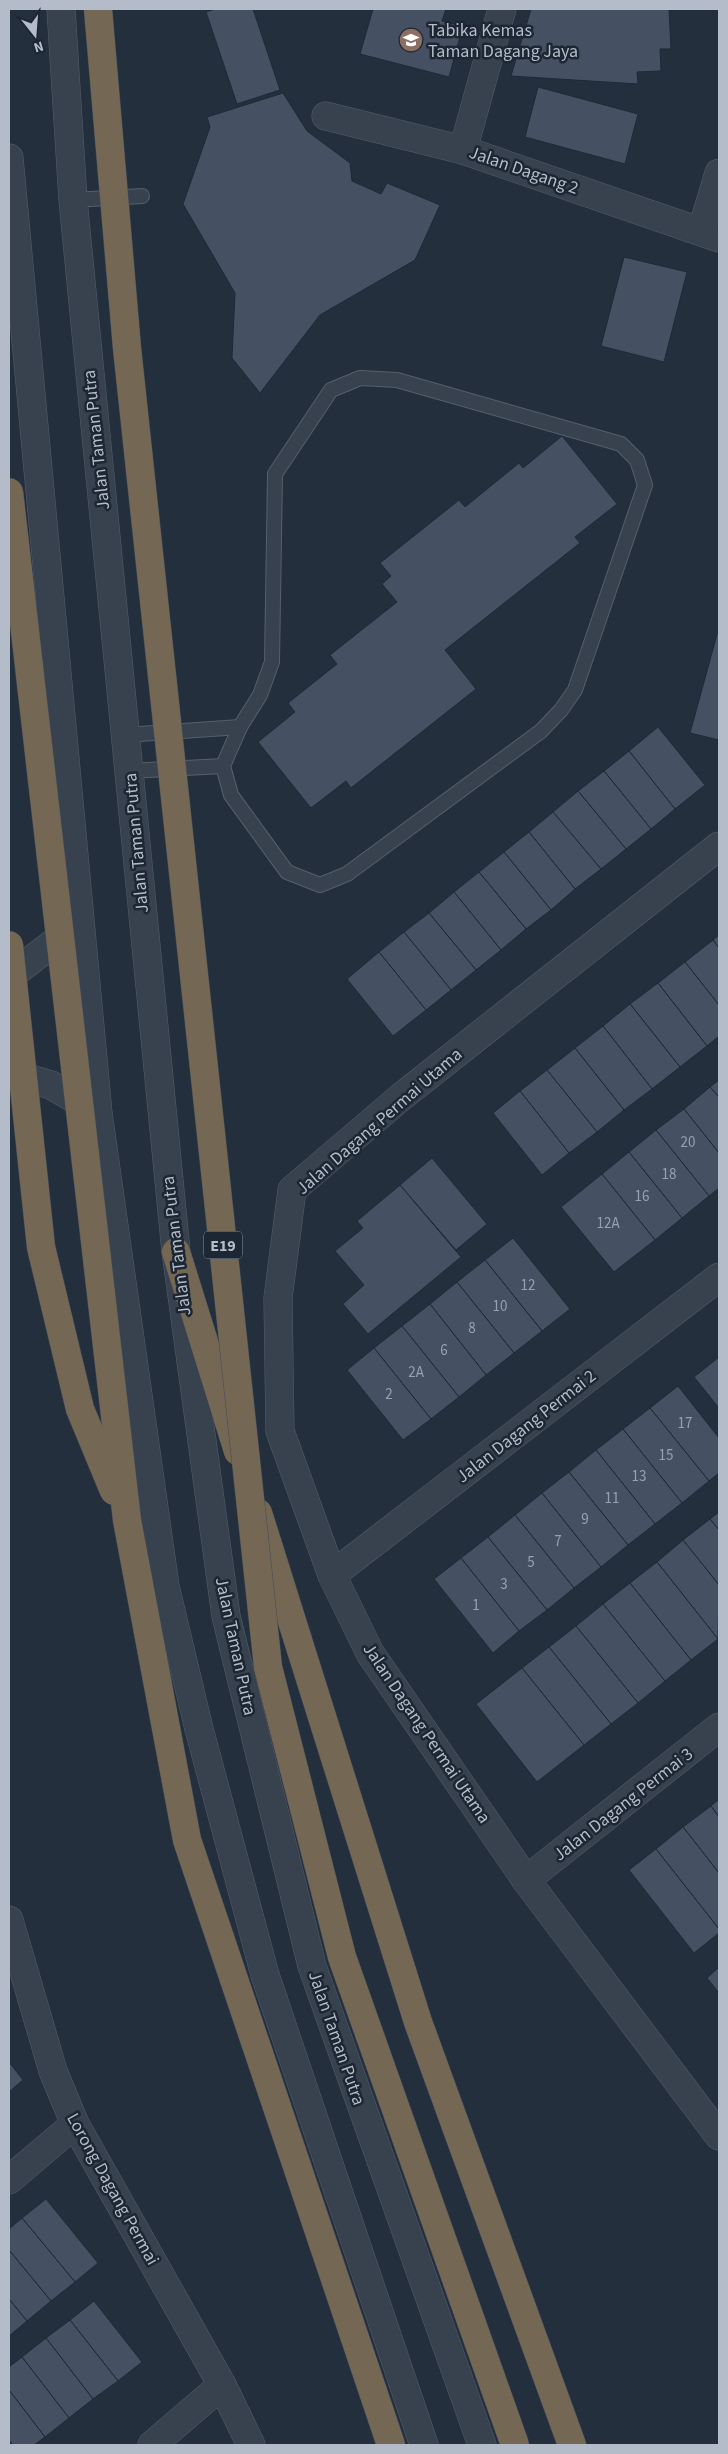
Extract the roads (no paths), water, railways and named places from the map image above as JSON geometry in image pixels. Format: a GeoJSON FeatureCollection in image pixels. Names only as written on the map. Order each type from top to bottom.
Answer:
{"type":"FeatureCollection","features":[{"type":"Feature","properties":{"kind":"highway","name":"E19"},"geometry":{"type":"LineString","coordinates":[[98,9],[127,348],[268,1667],[342,1958],[515,2445]]}},
{"type":"Feature","properties":{"kind":"highway"},"geometry":{"type":"LineString","coordinates":[[9,492],[126,1520],[187,1840],[391,2445]]}},
{"type":"Feature","properties":{"kind":"highway"},"geometry":{"type":"LineString","coordinates":[[9,946],[40,1247],[80,1409],[126,1520]]}},
{"type":"Feature","properties":{"kind":"highway"},"geometry":{"type":"LineString","coordinates":[[176,1252],[418,2022],[572,2445]]}},
{"type":"Feature","properties":{"kind":"street","name":"Jalan Taman Putra"},"geometry":{"type":"LineString","coordinates":[[61,9],[73,200],[176,1252],[226,1616],[312,1966],[482,2445]]}},
{"type":"Feature","properties":{"kind":"street"},"geometry":{"type":"LineString","coordinates":[[463,150],[502,9]]}},
{"type":"Feature","properties":{"kind":"street","name":"Jalan Dagang 2"},"geometry":{"type":"LineString","coordinates":[[326,116],[463,150],[711,234]]}},
{"type":"Feature","properties":{"kind":"street"},"geometry":{"type":"LineString","coordinates":[[9,158],[98,1113],[165,1586],[199,1729],[265,1975],[424,2445]]}},
{"type":"Feature","properties":{"kind":"street"},"geometry":{"type":"LineString","coordinates":[[711,234],[719,173]]}},
{"type":"Feature","properties":{"kind":"street","name":"Jalan Dagang Permai Utama"},"geometry":{"type":"LineString","coordinates":[[719,846],[401,1097],[292,1190],[278,1298],[280,1431],[332,1575],[370,1653],[526,1880],[719,2136]]}},
{"type":"Feature","properties":{"kind":"street"},"geometry":{"type":"LineString","coordinates":[[9,977],[80,923]]}},
{"type":"Feature","properties":{"kind":"street"},"geometry":{"type":"LineString","coordinates":[[9,1073],[51,1085],[98,1113]]}},
{"type":"Feature","properties":{"kind":"street","name":"Jalan Dagang Permai 2"},"geometry":{"type":"LineString","coordinates":[[332,1575],[719,1277]]}},
{"type":"Feature","properties":{"kind":"street","name":"Jalan Dagang Permai 3"},"geometry":{"type":"LineString","coordinates":[[526,1880],[719,1727]]}},
{"type":"Feature","properties":{"kind":"street","name":"Lorong Dagang Permai"},"geometry":{"type":"LineString","coordinates":[[9,1920],[53,2071],[75,2124],[222,2385],[251,2445]]}},
{"type":"Feature","properties":{"kind":"street"},"geometry":{"type":"LineString","coordinates":[[9,2180],[75,2124]]}},
{"type":"Feature","properties":{"kind":"street"},"geometry":{"type":"LineString","coordinates":[[152,2445],[222,2385]]}},
{"type":"Feature","properties":{"kind":"lane"},"geometry":{"type":"LineString","coordinates":[[73,200],[142,196]]}},
{"type":"Feature","properties":{"kind":"lane"},"geometry":{"type":"LineString","coordinates":[[360,378],[397,380],[622,444],[637,460],[645,484],[575,690],[561,710],[541,731],[347,874],[320,886],[287,872],[231,795],[223,766],[240,727],[260,695],[272,662],[275,474],[331,390],[360,378]]}},
{"type":"Feature","properties":{"kind":"lane"},"geometry":{"type":"LineString","coordinates":[[125,735],[240,727]]}},
{"type":"Feature","properties":{"kind":"lane"},"geometry":{"type":"LineString","coordinates":[[129,770],[223,766]]}},
{"type":"Feature","properties":{"kind":"place","name":"Tabika Kemas Taman Dagang Jaya"},"geometry":{"type":"Point","coordinates":[411,40]}}]}
